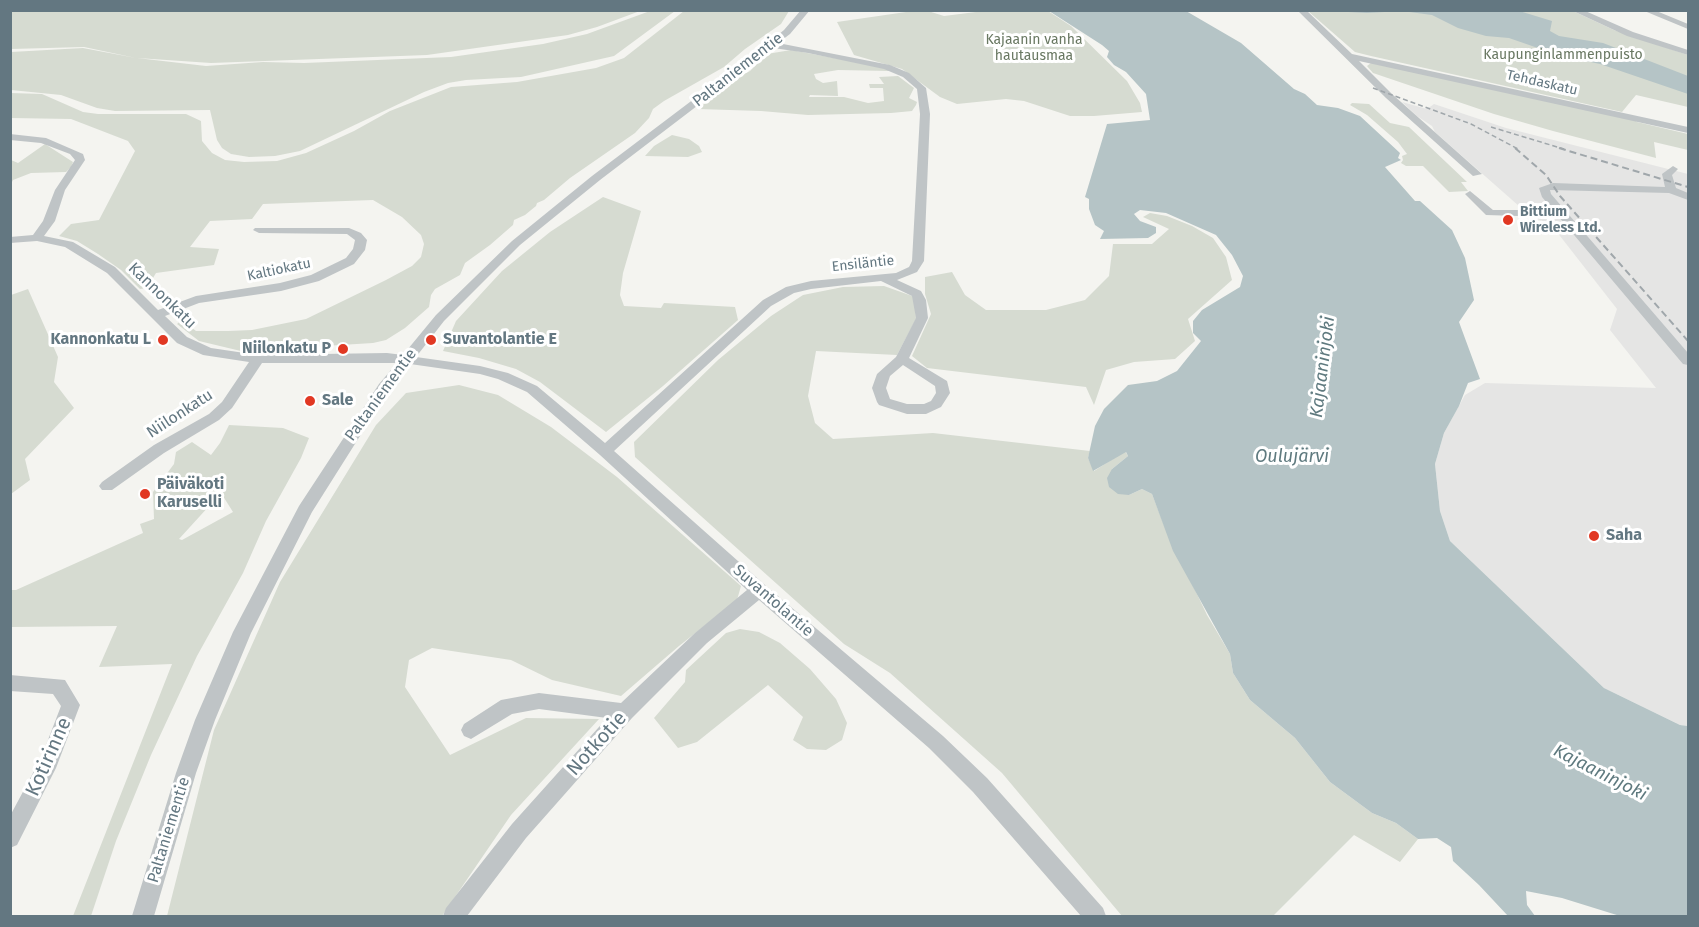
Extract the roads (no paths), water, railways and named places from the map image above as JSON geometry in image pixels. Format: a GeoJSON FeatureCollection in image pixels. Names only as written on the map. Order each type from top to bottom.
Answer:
{"type":"FeatureCollection","features":[{"type":"Feature","properties":{"kind":"street","name":"Paltaniementie"},"geometry":{"type":"LineString","coordinates":[[143,916],[186,773],[205,720],[242,632],[310,501],[363,416],[405,359],[476,281],[516,243],[596,178],[771,45],[787,32],[806,10]]}},
{"type":"Feature","properties":{"kind":"street"},"geometry":{"type":"LineString","coordinates":[[1301,10],[1385,92],[1476,174]]}},
{"type":"Feature","properties":{"kind":"street"},"geometry":{"type":"LineString","coordinates":[[1575,10],[1629,34],[1689,53]]}},
{"type":"Feature","properties":{"kind":"street"},"geometry":{"type":"LineString","coordinates":[[1646,10],[1689,27]]}},
{"type":"Feature","properties":{"kind":"street","name":"Ensiläntie"},"geometry":{"type":"LineString","coordinates":[[605,451],[767,303],[790,290],[811,285],[885,279],[913,269],[918,261],[925,114],[921,88],[906,75],[887,67],[808,50],[771,45]]}},
{"type":"Feature","properties":{"kind":"street","name":"Tehdaskatu"},"geometry":{"type":"LineString","coordinates":[[1349,56],[1689,130]]}},
{"type":"Feature","properties":{"kind":"street"},"geometry":{"type":"LineString","coordinates":[[10,137],[43,140],[79,156],[80,160],[60,190],[49,221],[37,238]]}},
{"type":"Feature","properties":{"kind":"street"},"geometry":{"type":"LineString","coordinates":[[1671,190],[1667,174],[1673,169]]}},
{"type":"Feature","properties":{"kind":"street"},"geometry":{"type":"LineString","coordinates":[[1689,197],[1671,190],[1553,186],[1544,188],[1546,195],[1689,361]]}},
{"type":"Feature","properties":{"kind":"street"},"geometry":{"type":"LineString","coordinates":[[1470,194],[1490,213],[1518,213]]}},
{"type":"Feature","properties":{"kind":"street","name":"Kaltiokatu"},"geometry":{"type":"LineString","coordinates":[[156,315],[196,300],[281,287],[315,278],[350,261],[359,250],[361,240],[349,231],[259,230]]}},
{"type":"Feature","properties":{"kind":"street","name":"Kannonkatu"},"geometry":{"type":"LineString","coordinates":[[10,240],[37,238],[69,244],[96,259],[111,270],[182,340],[194,347],[225,356],[258,359],[387,357],[405,359]]}},
{"type":"Feature","properties":{"kind":"street"},"geometry":{"type":"LineString","coordinates":[[902,359],[942,384],[943,393],[936,404],[926,409],[907,409],[884,402],[879,388],[884,374],[902,359],[922,318],[913,269]]}},
{"type":"Feature","properties":{"kind":"street"},"geometry":{"type":"LineString","coordinates":[[885,279],[917,294]]}},
{"type":"Feature","properties":{"kind":"street","name":"Niilonkatu"},"geometry":{"type":"LineString","coordinates":[[107,486],[159,449],[214,417],[227,405],[258,359]]}},
{"type":"Feature","properties":{"kind":"street","name":"Suvantolantie"},"geometry":{"type":"LineString","coordinates":[[405,359],[480,370],[517,381],[544,397],[759,591],[936,742],[981,785],[1095,916]]}},
{"type":"Feature","properties":{"kind":"street","name":"Notkotie"},"geometry":{"type":"LineString","coordinates":[[454,916],[519,831],[625,712],[701,639],[759,591]]}},
{"type":"Feature","properties":{"kind":"street","name":"Kotirinne"},"geometry":{"type":"LineString","coordinates":[[10,683],[58,686],[71,705],[50,762],[10,838]]}},
{"type":"Feature","properties":{"kind":"street"},"geometry":{"type":"LineString","coordinates":[[471,730],[508,706],[539,701],[625,712]]}},
{"type":"Feature","properties":{"kind":"water"},"geometry":{"type":"Polygon","coordinates":[[[1516,10],[1552,21],[1550,31],[1559,36],[1603,43],[1688,76],[1688,94],[1600,64],[1558,55],[1509,38],[1486,36],[1458,28],[1432,15],[1402,11],[1367,13],[1330,11],[1516,10]]]}},
{"type":"Feature","properties":{"kind":"water","name":"Oulujärvi"},"geometry":{"type":"Polygon","coordinates":[[[1049,11],[1186,11],[1241,43],[1294,89],[1305,94],[1317,105],[1338,108],[1360,116],[1400,153],[1398,158],[1401,160],[1385,167],[1415,201],[1420,201],[1452,230],[1465,258],[1474,300],[1459,322],[1480,379],[1468,383],[1459,406],[1444,433],[1435,464],[1440,511],[1450,541],[1604,688],[1680,725],[1688,726],[1688,916],[1620,916],[1562,898],[1526,891],[1527,905],[1535,916],[1508,916],[1453,861],[1451,847],[1437,838],[1418,839],[1396,823],[1372,813],[1330,782],[1295,738],[1250,700],[1233,673],[1230,654],[1173,551],[1152,494],[1142,489],[1129,495],[1118,494],[1109,487],[1107,478],[1112,469],[1128,456],[1126,452],[1093,471],[1088,458],[1095,426],[1104,409],[1128,385],[1157,381],[1177,371],[1201,341],[1193,333],[1193,321],[1202,310],[1240,287],[1243,276],[1232,255],[1216,235],[1166,213],[1140,210],[1134,214],[1140,221],[1156,227],[1156,233],[1148,238],[1100,239],[1104,231],[1095,225],[1089,209],[1089,199],[1085,197],[1107,124],[1150,120],[1146,94],[1126,72],[1114,65],[1107,57],[1109,51],[1102,45],[1049,11]]]}},
{"type":"Feature","properties":{"kind":"railway"},"geometry":{"type":"LineString","coordinates":[[1373,88],[1471,124],[1518,149]]}},
{"type":"Feature","properties":{"kind":"railway"},"geometry":{"type":"LineString","coordinates":[[1491,127],[1564,149]]}},
{"type":"Feature","properties":{"kind":"railway"},"geometry":{"type":"LineString","coordinates":[[1515,148],[1546,175],[1560,196],[1688,341]]}},
{"type":"Feature","properties":{"kind":"railway"},"geometry":{"type":"LineString","coordinates":[[1559,148],[1688,187]]}},
{"type":"Feature","properties":{"kind":"place","name":"Bittium Wireless Ltd."},"geometry":{"type":"Point","coordinates":[1508,220]}},
{"type":"Feature","properties":{"kind":"place","name":"Kannonkatu L"},"geometry":{"type":"Point","coordinates":[163,340]}},
{"type":"Feature","properties":{"kind":"place","name":"Suvantolantie E"},"geometry":{"type":"Point","coordinates":[431,340]}},
{"type":"Feature","properties":{"kind":"place","name":"Niilonkatu P"},"geometry":{"type":"Point","coordinates":[343,349]}},
{"type":"Feature","properties":{"kind":"place","name":"Sale"},"geometry":{"type":"Point","coordinates":[310,401]}},
{"type":"Feature","properties":{"kind":"place","name":"Päiväkoti Karuselli"},"geometry":{"type":"Point","coordinates":[145,494]}},
{"type":"Feature","properties":{"kind":"place","name":"Saha"},"geometry":{"type":"Point","coordinates":[1594,536]}},
{"type":"Feature","properties":{"kind":"park label","name":"Kajaanin vanha hautausmaa"},"geometry":{"type":"Point","coordinates":[1034,48]}},
{"type":"Feature","properties":{"kind":"park label","name":"Kaupunginlammenpuisto"},"geometry":{"type":"Point","coordinates":[1563,55]}},
{"type":"Feature","properties":{"kind":"water label","name":"Kajaaninjoki"},"geometry":{"type":"Point","coordinates":[1323,367]}},
{"type":"Feature","properties":{"kind":"water label","name":"Kajaaninjoki"},"geometry":{"type":"Point","coordinates":[1600,773]}}]}
